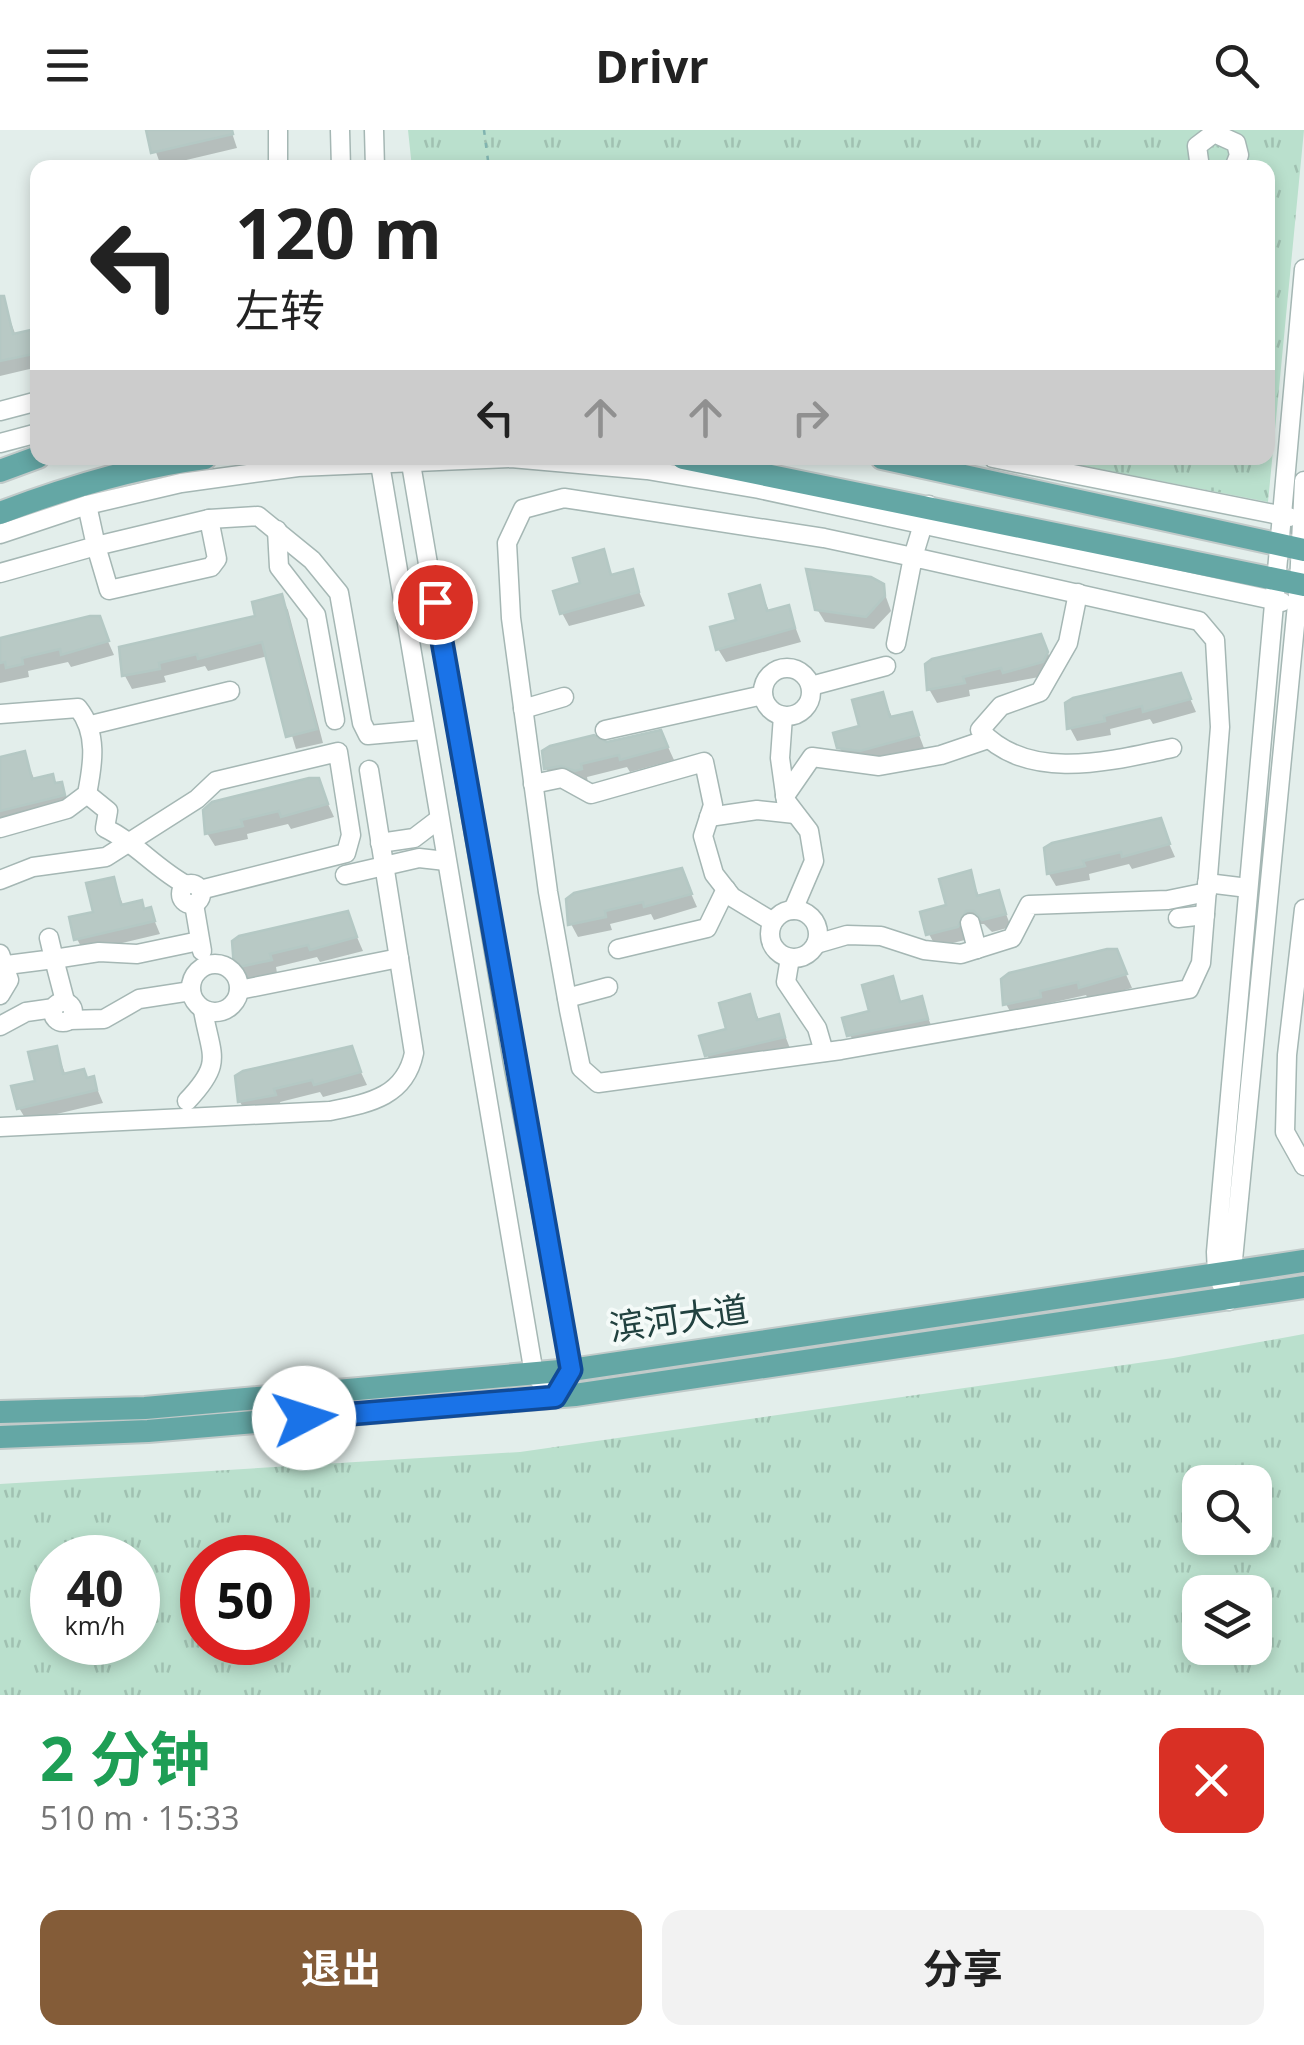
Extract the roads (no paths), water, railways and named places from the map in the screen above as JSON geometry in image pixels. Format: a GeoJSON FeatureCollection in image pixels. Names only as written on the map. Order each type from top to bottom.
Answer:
{"type":"FeatureCollection","features":[{"type":"Feature","properties":{"kind":"main road"},"geometry":{"type":"LineString","coordinates":[[0,470],[30,460]]}},
{"type":"Feature","properties":{"kind":"main road"},"geometry":{"type":"LineString","coordinates":[[0,513],[61,490],[173,465]]}},
{"type":"Feature","properties":{"kind":"main road"},"geometry":{"type":"LineString","coordinates":[[712,465],[1292,593]]}},
{"type":"Feature","properties":{"kind":"main road"},"geometry":{"type":"LineString","coordinates":[[914,465],[1293,548]]}},
{"type":"Feature","properties":{"kind":"main road","name":"滨河大道"},"geometry":{"type":"LineString","coordinates":[[0,1412],[145,1408],[571,1370],[1304,1260]]}},
{"type":"Feature","properties":{"kind":"main road","name":"滨河大道"},"geometry":{"type":"LineString","coordinates":[[0,1437],[148,1431],[555,1397],[1230,1301],[1304,1287]]}},
{"type":"Feature","properties":{"kind":"street"},"geometry":{"type":"LineString","coordinates":[[278,130],[278,160]]}},
{"type":"Feature","properties":{"kind":"street"},"geometry":{"type":"LineString","coordinates":[[340,130],[341,160]]}},
{"type":"Feature","properties":{"kind":"street"},"geometry":{"type":"LineString","coordinates":[[374,130],[375,160]]}},
{"type":"Feature","properties":{"kind":"street"},"geometry":{"type":"LineString","coordinates":[[1199,160],[1197,146],[1214,133],[1236,143],[1237,160]]}},
{"type":"Feature","properties":{"kind":"street"},"geometry":{"type":"LineString","coordinates":[[1293,548],[1280,514],[1304,268]]}},
{"type":"Feature","properties":{"kind":"street"},"geometry":{"type":"LineString","coordinates":[[0,410],[30,404]]}},
{"type":"Feature","properties":{"kind":"street"},"geometry":{"type":"LineString","coordinates":[[0,443],[30,435]]}},
{"type":"Feature","properties":{"kind":"street"},"geometry":{"type":"LineString","coordinates":[[0,534],[87,505],[182,483],[321,465]]}},
{"type":"Feature","properties":{"kind":"street"},"geometry":{"type":"LineString","coordinates":[[380,465],[534,1374],[555,1397],[571,1370],[513,1064],[412,465]]}},
{"type":"Feature","properties":{"kind":"street"},"geometry":{"type":"LineString","coordinates":[[591,465],[648,470],[926,514],[913,556],[896,644]]}},
{"type":"Feature","properties":{"kind":"street"},"geometry":{"type":"LineString","coordinates":[[1029,465],[1302,521]]}},
{"type":"Feature","properties":{"kind":"street"},"geometry":{"type":"LineString","coordinates":[[1225,1273],[1292,593],[1293,548],[1302,521],[1304,481]]}},
{"type":"Feature","properties":{"kind":"street"},"geometry":{"type":"LineString","coordinates":[[564,498],[824,538],[1078,593],[1199,622],[1215,640],[1220,727],[1202,963],[1189,989],[824,1052],[598,1083],[582,1068],[533,784],[511,618],[507,542],[523,508],[564,498]]}},
{"type":"Feature","properties":{"kind":"street"},"geometry":{"type":"LineString","coordinates":[[87,505],[108,590],[212,567],[217,559],[209,519]]}},
{"type":"Feature","properties":{"kind":"street"},"geometry":{"type":"LineString","coordinates":[[0,573],[209,519],[258,516],[312,560],[339,593],[362,723],[368,735],[424,730]]}},
{"type":"Feature","properties":{"kind":"street"},"geometry":{"type":"LineString","coordinates":[[277,530],[279,566],[316,614],[335,720]]}},
{"type":"Feature","properties":{"kind":"street"},"geometry":{"type":"LineString","coordinates":[[1078,593],[1068,643],[1040,692],[1001,706],[980,730],[994,746],[1039,762],[1095,764],[1172,748]]}},
{"type":"Feature","properties":{"kind":"street"},"geometry":{"type":"LineString","coordinates":[[1230,1301],[1225,1273],[1248,888],[1292,593]]}},
{"type":"Feature","properties":{"kind":"street"},"geometry":{"type":"LineString","coordinates":[[810,686],[886,666]]}},
{"type":"Feature","properties":{"kind":"street"},"geometry":{"type":"LineString","coordinates":[[786,668],[802,673],[810,686],[805,708],[783,716],[770,709],[763,695],[766,680],[786,668]]}},
{"type":"Feature","properties":{"kind":"street"},"geometry":{"type":"LineString","coordinates":[[92,724],[230,691]]}},
{"type":"Feature","properties":{"kind":"street"},"geometry":{"type":"LineString","coordinates":[[605,730],[763,695]]}},
{"type":"Feature","properties":{"kind":"street"},"geometry":{"type":"LineString","coordinates":[[523,709],[564,697]]}},
{"type":"Feature","properties":{"kind":"street"},"geometry":{"type":"LineString","coordinates":[[0,714],[78,708],[92,724],[87,794]]}},
{"type":"Feature","properties":{"kind":"street"},"geometry":{"type":"LineString","coordinates":[[773,922],[793,910],[814,861],[810,831],[794,814],[785,796],[780,758],[783,716]]}},
{"type":"Feature","properties":{"kind":"street"},"geometry":{"type":"LineString","coordinates":[[785,796],[812,757],[878,766],[941,756],[988,739]]}},
{"type":"Feature","properties":{"kind":"street"},"geometry":{"type":"LineString","coordinates":[[0,880],[33,867],[106,857],[133,842],[197,800],[216,781],[338,752],[351,835],[346,852],[194,893],[156,869],[133,842],[105,828],[108,811],[87,794]]}},
{"type":"Feature","properties":{"kind":"street"},"geometry":{"type":"LineString","coordinates":[[533,784],[562,778],[591,794],[704,762],[713,805],[704,836],[714,874],[726,889],[773,922]]}},
{"type":"Feature","properties":{"kind":"street"},"geometry":{"type":"LineString","coordinates":[[0,1127],[313,1112],[376,1102],[398,1087],[410,1070],[414,1053],[369,770]]}},
{"type":"Feature","properties":{"kind":"street"},"geometry":{"type":"LineString","coordinates":[[0,828],[66,809],[87,794]]}},
{"type":"Feature","properties":{"kind":"street"},"geometry":{"type":"LineString","coordinates":[[709,817],[744,811],[794,814]]}},
{"type":"Feature","properties":{"kind":"street"},"geometry":{"type":"LineString","coordinates":[[380,843],[414,838],[439,820]]}},
{"type":"Feature","properties":{"kind":"street"},"geometry":{"type":"LineString","coordinates":[[345,875],[419,858],[446,861]]}},
{"type":"Feature","properties":{"kind":"street"},"geometry":{"type":"LineString","coordinates":[[773,922],[772,944],[790,958],[806,956],[816,944],[864,936],[881,936],[924,950],[961,954],[1012,938],[1029,905],[1168,900],[1207,887],[1248,888]]}},
{"type":"Feature","properties":{"kind":"street"},"geometry":{"type":"LineString","coordinates":[[618,949],[707,928],[726,889]]}},
{"type":"Feature","properties":{"kind":"street"},"geometry":{"type":"LineString","coordinates":[[194,893],[206,966]]}},
{"type":"Feature","properties":{"kind":"street"},"geometry":{"type":"LineString","coordinates":[[1304,909],[1299,1015],[1285,1132],[1304,1166]]}},
{"type":"Feature","properties":{"kind":"street"},"geometry":{"type":"LineString","coordinates":[[793,910],[814,920],[816,944]]}},
{"type":"Feature","properties":{"kind":"street"},"geometry":{"type":"LineString","coordinates":[[1178,918],[1205,915]]}},
{"type":"Feature","properties":{"kind":"street"},"geometry":{"type":"LineString","coordinates":[[970,924],[978,949]]}},
{"type":"Feature","properties":{"kind":"street"},"geometry":{"type":"LineString","coordinates":[[49,938],[63,1010]]}},
{"type":"Feature","properties":{"kind":"street"},"geometry":{"type":"LineString","coordinates":[[0,995],[9,980],[4,960],[54,959],[99,952],[137,954],[200,940]]}},
{"type":"Feature","properties":{"kind":"street"},"geometry":{"type":"LineString","coordinates":[[204,1010],[226,1010],[239,990],[399,958]]}},
{"type":"Feature","properties":{"kind":"street"},"geometry":{"type":"LineString","coordinates":[[790,958],[786,982],[817,1028],[824,1052]]}},
{"type":"Feature","properties":{"kind":"street"},"geometry":{"type":"LineString","coordinates":[[187,1101],[210,1077],[213,1052],[204,1010],[191,991],[194,976],[206,966],[229,969],[239,990]]}},
{"type":"Feature","properties":{"kind":"street"},"geometry":{"type":"LineString","coordinates":[[567,998],[608,987]]}},
{"type":"Feature","properties":{"kind":"street"},"geometry":{"type":"LineString","coordinates":[[0,1026],[26,1012],[63,1010],[104,1019],[139,999],[191,991]]}}]}
